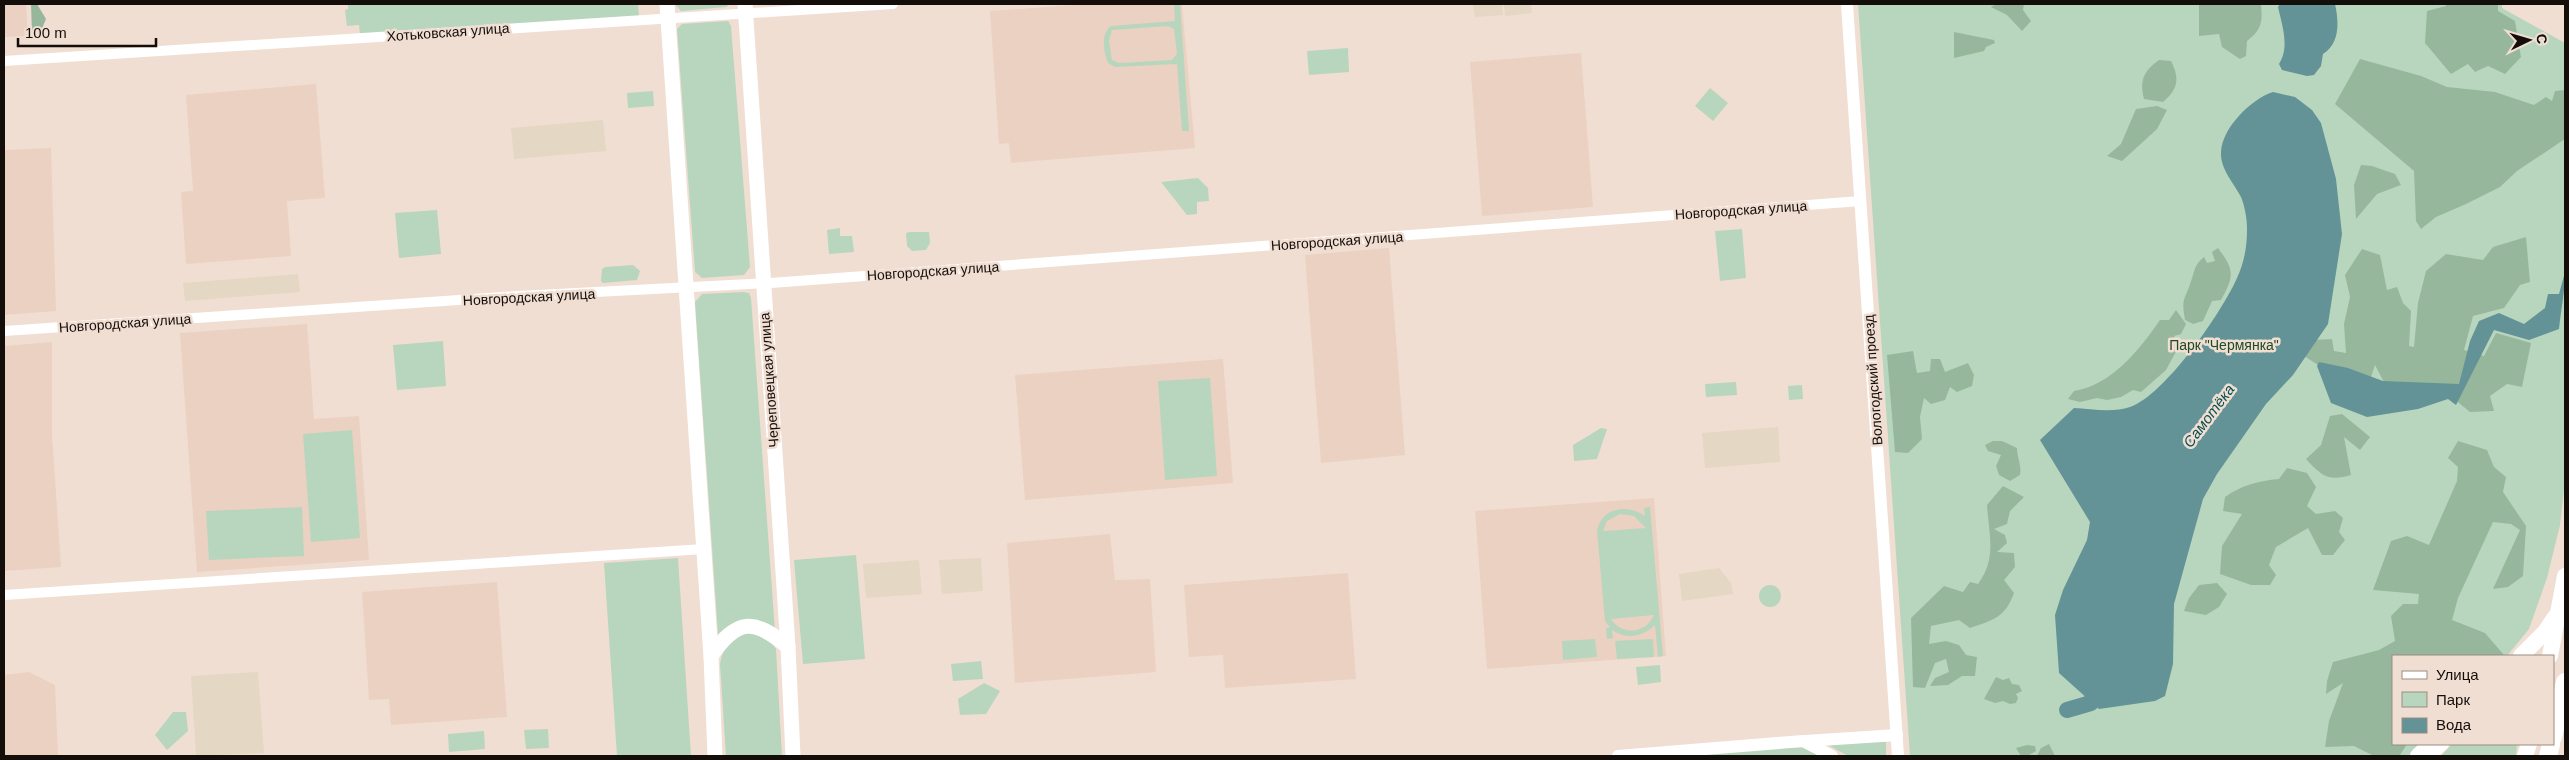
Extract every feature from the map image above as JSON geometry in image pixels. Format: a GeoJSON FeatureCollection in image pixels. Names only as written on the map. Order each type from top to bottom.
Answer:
{"type":"FeatureCollection","features":[{"type":"Feature","properties":{"kind":"highway"},"geometry":{"type":"LineString","coordinates":[[2554,732],[2565,682]]}},
{"type":"Feature","properties":{"kind":"main road","name":"Череповецкая улица"},"geometry":{"type":"LineString","coordinates":[[745,9],[788,646],[793,756]]}},
{"type":"Feature","properties":{"kind":"main road"},"geometry":{"type":"LineString","coordinates":[[667,11],[711,656],[715,756]]}},
{"type":"Feature","properties":{"kind":"main road"},"geometry":{"type":"LineString","coordinates":[[2550,655],[2565,576]]}},
{"type":"Feature","properties":{"kind":"main road"},"geometry":{"type":"LineString","coordinates":[[2522,655],[2545,632],[2561,603]]}},
{"type":"Feature","properties":{"kind":"main road"},"geometry":{"type":"LineString","coordinates":[[711,656],[728,634],[744,626],[768,631],[788,646]]}},
{"type":"Feature","properties":{"kind":"main road"},"geometry":{"type":"LineString","coordinates":[[2418,756],[2430,745]]}},
{"type":"Feature","properties":{"kind":"street","name":"Хотьковская улица"},"geometry":{"type":"LineString","coordinates":[[4,60],[667,11],[745,9],[790,11],[893,4]]}},
{"type":"Feature","properties":{"kind":"street","name":"Вологодский проезд"},"geometry":{"type":"LineString","coordinates":[[1847,4],[1898,756]]}},
{"type":"Feature","properties":{"kind":"street","name":"Новгородская улица"},"geometry":{"type":"LineString","coordinates":[[4,331],[527,296],[762,283],[1861,201]]}},
{"type":"Feature","properties":{"kind":"street"},"geometry":{"type":"LineString","coordinates":[[4,595],[704,550]]}},
{"type":"Feature","properties":{"kind":"street"},"geometry":{"type":"LineString","coordinates":[[1618,756],[1897,735]]}},
{"type":"Feature","properties":{"kind":"street"},"geometry":{"type":"LineString","coordinates":[[1803,741],[1832,756]]}},
{"type":"Feature","properties":{"kind":"street"},"geometry":{"type":"LineString","coordinates":[[2430,756],[2442,745]]}},
{"type":"Feature","properties":{"kind":"shaded area"},"geometry":{"type":"Polygon","coordinates":[[[4,4],[26,4],[28,36],[4,37],[4,4]]]}},
{"type":"Feature","properties":{"kind":"shaded area"},"geometry":{"type":"Polygon","coordinates":[[[1088,4],[1182,4],[1195,148],[1011,163],[1009,143],[999,144],[990,11],[1088,4]]]}},
{"type":"Feature","properties":{"kind":"shaded area"},"geometry":{"type":"Polygon","coordinates":[[[1473,4],[1502,4],[1503,15],[1475,17],[1473,4]]]}},
{"type":"Feature","properties":{"kind":"shaded area"},"geometry":{"type":"Polygon","coordinates":[[[1504,4],[1531,4],[1532,13],[1505,16],[1504,4]]]}},
{"type":"Feature","properties":{"kind":"shaded area"},"geometry":{"type":"Polygon","coordinates":[[[1581,53],[1593,207],[1482,216],[1470,62],[1581,53]]]}},
{"type":"Feature","properties":{"kind":"shaded area"},"geometry":{"type":"Polygon","coordinates":[[[316,84],[325,198],[287,201],[291,256],[186,264],[181,192],[193,191],[186,95],[316,84]]]}},
{"type":"Feature","properties":{"kind":"shaded area"},"geometry":{"type":"Polygon","coordinates":[[[603,120],[606,151],[514,159],[511,128],[603,120]]]}},
{"type":"Feature","properties":{"kind":"shaded area"},"geometry":{"type":"Polygon","coordinates":[[[51,148],[56,311],[4,315],[4,150],[51,148]]]}},
{"type":"Feature","properties":{"kind":"shaded area"},"geometry":{"type":"Polygon","coordinates":[[[1389,248],[1405,455],[1321,463],[1305,255],[1389,248]]]}},
{"type":"Feature","properties":{"kind":"shaded area"},"geometry":{"type":"Polygon","coordinates":[[[298,274],[300,292],[185,301],[183,283],[298,274]]]}},
{"type":"Feature","properties":{"kind":"shaded area"},"geometry":{"type":"Polygon","coordinates":[[[307,324],[314,419],[359,416],[369,560],[197,572],[180,333],[307,324]]]}},
{"type":"Feature","properties":{"kind":"shaded area"},"geometry":{"type":"Polygon","coordinates":[[[52,342],[52,435],[61,567],[4,571],[4,346],[52,342]]]}},
{"type":"Feature","properties":{"kind":"shaded area"},"geometry":{"type":"Polygon","coordinates":[[[1223,359],[1233,483],[1025,500],[1015,375],[1223,359]]]}},
{"type":"Feature","properties":{"kind":"shaded area"},"geometry":{"type":"Polygon","coordinates":[[[1778,427],[1780,462],[1705,468],[1702,433],[1778,427]]]}},
{"type":"Feature","properties":{"kind":"shaded area"},"geometry":{"type":"Polygon","coordinates":[[[1654,498],[1666,656],[1487,669],[1475,511],[1654,498]]]}},
{"type":"Feature","properties":{"kind":"shaded area"},"geometry":{"type":"Polygon","coordinates":[[[1110,534],[1115,580],[1150,579],[1156,672],[1015,683],[1007,543],[1110,534]]]}},
{"type":"Feature","properties":{"kind":"shaded area"},"geometry":{"type":"Polygon","coordinates":[[[981,558],[983,591],[942,594],[939,560],[981,558]]]}},
{"type":"Feature","properties":{"kind":"shaded area"},"geometry":{"type":"Polygon","coordinates":[[[919,560],[922,594],[866,598],[863,564],[919,560]]]}},
{"type":"Feature","properties":{"kind":"shaded area"},"geometry":{"type":"Polygon","coordinates":[[[1719,568],[1731,583],[1733,594],[1682,601],[1679,574],[1719,568]]]}},
{"type":"Feature","properties":{"kind":"shaded area"},"geometry":{"type":"Polygon","coordinates":[[[1348,573],[1356,679],[1225,688],[1223,655],[1189,657],[1184,585],[1348,573]]]}},
{"type":"Feature","properties":{"kind":"shaded area"},"geometry":{"type":"Polygon","coordinates":[[[497,582],[507,717],[391,725],[389,699],[369,700],[362,592],[497,582]]]}},
{"type":"Feature","properties":{"kind":"shaded area"},"geometry":{"type":"Polygon","coordinates":[[[29,672],[55,685],[58,756],[4,756],[4,675],[29,672]]]}},
{"type":"Feature","properties":{"kind":"shaded area"},"geometry":{"type":"Polygon","coordinates":[[[258,672],[264,753],[196,756],[191,676],[258,672]]]}},
{"type":"Feature","properties":{"kind":"green space"},"geometry":{"type":"Polygon","coordinates":[[[31,4],[37,4],[46,19],[41,31],[32,34],[31,4]]]}},
{"type":"Feature","properties":{"kind":"green space"},"geometry":{"type":"Polygon","coordinates":[[[348,4],[638,4],[639,16],[360,34],[359,25],[347,26],[345,10],[348,9],[348,4]]]}},
{"type":"Feature","properties":{"kind":"green space"},"geometry":{"type":"Polygon","coordinates":[[[675,4],[730,4],[726,7],[681,11],[675,4]]]}},
{"type":"Feature","properties":{"kind":"green space"},"geometry":{"type":"Polygon","coordinates":[[[1174,4],[1180,4],[1189,131],[1182,131],[1177,64],[1115,67],[1108,63],[1104,49],[1105,34],[1111,26],[1175,21],[1174,4]],[[1168,26],[1112,30],[1109,41],[1112,60],[1119,63],[1172,60],[1177,54],[1174,29],[1168,26]]]}},
{"type":"Feature","properties":{"kind":"green space","name":"Парк \"Чермянка\""},"geometry":{"type":"Polygon","coordinates":[[[1858,4],[2502,4],[2502,8],[2565,43],[2565,481],[2560,525],[2547,578],[2529,629],[2508,655],[2392,655],[2392,745],[2424,745],[2411,756],[1910,756],[1858,4]]]}},
{"type":"Feature","properties":{"kind":"green space"},"geometry":{"type":"Polygon","coordinates":[[[1996,4],[2024,4],[2023,10],[2031,21],[2022,31],[2007,15],[1991,7],[1996,4]]]}},
{"type":"Feature","properties":{"kind":"green space"},"geometry":{"type":"Polygon","coordinates":[[[2199,4],[2261,5],[2262,17],[2260,26],[2247,41],[2246,56],[2240,59],[2222,47],[2219,34],[2199,36],[2199,4]]]}},
{"type":"Feature","properties":{"kind":"green space"},"geometry":{"type":"Polygon","coordinates":[[[2446,4],[2498,4],[2498,11],[2515,21],[2521,57],[2505,74],[2488,66],[2475,72],[2468,64],[2451,74],[2425,43],[2427,11],[2446,6],[2446,4]]]}},
{"type":"Feature","properties":{"kind":"green space"},"geometry":{"type":"Polygon","coordinates":[[[728,21],[731,26],[750,267],[744,275],[702,278],[695,272],[677,29],[682,24],[728,21]]]}},
{"type":"Feature","properties":{"kind":"green space"},"geometry":{"type":"Polygon","coordinates":[[[1954,32],[1994,40],[1995,43],[1986,47],[1984,51],[1954,58],[1954,32]]]}},
{"type":"Feature","properties":{"kind":"green space"},"geometry":{"type":"Polygon","coordinates":[[[1348,48],[1349,72],[1309,75],[1307,51],[1348,48]]]}},
{"type":"Feature","properties":{"kind":"green space"},"geometry":{"type":"Polygon","coordinates":[[[2360,59],[2421,76],[2447,87],[2495,92],[2534,105],[2546,97],[2552,101],[2555,91],[2565,90],[2565,139],[2517,171],[2500,187],[2436,217],[2421,229],[2416,221],[2414,171],[2335,104],[2360,59]]]}},
{"type":"Feature","properties":{"kind":"green space"},"geometry":{"type":"Polygon","coordinates":[[[2159,60],[2171,61],[2176,73],[2176,83],[2172,93],[2163,102],[2144,99],[2142,86],[2146,72],[2159,60]]]}},
{"type":"Feature","properties":{"kind":"green space"},"geometry":{"type":"Polygon","coordinates":[[[1710,88],[1728,103],[1713,121],[1695,106],[1710,88]]]}},
{"type":"Feature","properties":{"kind":"green space"},"geometry":{"type":"Polygon","coordinates":[[[653,91],[654,106],[628,108],[627,93],[653,91]]]}},
{"type":"Feature","properties":{"kind":"green space"},"geometry":{"type":"Polygon","coordinates":[[[2157,106],[2167,110],[2157,129],[2122,161],[2107,156],[2121,144],[2136,109],[2157,106]]]}},
{"type":"Feature","properties":{"kind":"green space"},"geometry":{"type":"Polygon","coordinates":[[[2361,165],[2372,166],[2395,174],[2401,185],[2377,194],[2356,219],[2354,185],[2361,165]]]}},
{"type":"Feature","properties":{"kind":"green space"},"geometry":{"type":"Polygon","coordinates":[[[1198,178],[1208,188],[1209,201],[1197,202],[1197,214],[1187,215],[1161,182],[1198,178]]]}},
{"type":"Feature","properties":{"kind":"green space"},"geometry":{"type":"Polygon","coordinates":[[[437,210],[441,254],[399,258],[395,213],[437,210]]]}},
{"type":"Feature","properties":{"kind":"green space"},"geometry":{"type":"Polygon","coordinates":[[[840,228],[840,236],[852,236],[854,252],[829,254],[827,230],[840,228]]]}},
{"type":"Feature","properties":{"kind":"green space"},"geometry":{"type":"Polygon","coordinates":[[[1742,229],[1746,278],[1720,281],[1715,231],[1742,229]]]}},
{"type":"Feature","properties":{"kind":"green space"},"geometry":{"type":"Polygon","coordinates":[[[929,232],[930,243],[926,250],[912,251],[907,246],[906,233],[929,232]]]}},
{"type":"Feature","properties":{"kind":"green space"},"geometry":{"type":"Polygon","coordinates":[[[2526,237],[2530,282],[2520,285],[2504,308],[2473,316],[2464,350],[2484,356],[2496,333],[2531,343],[2522,387],[2507,384],[2490,396],[2494,411],[2470,412],[2453,398],[2386,386],[2375,365],[2370,380],[2326,370],[2304,356],[2312,340],[2332,339],[2334,351],[2346,353],[2344,324],[2350,297],[2345,275],[2362,249],[2380,255],[2387,290],[2397,287],[2403,303],[2411,311],[2409,346],[2414,347],[2418,303],[2426,271],[2446,254],[2483,260],[2493,247],[2526,237]]]}},
{"type":"Feature","properties":{"kind":"green space"},"geometry":{"type":"Polygon","coordinates":[[[2218,248],[2230,268],[2230,279],[2221,300],[2212,301],[2203,321],[2193,324],[2185,320],[2184,299],[2197,265],[2204,257],[2207,263],[2215,261],[2212,252],[2218,248]]]}},
{"type":"Feature","properties":{"kind":"green space"},"geometry":{"type":"Polygon","coordinates":[[[633,265],[640,271],[637,280],[603,283],[601,281],[602,269],[605,267],[633,265]]]}},
{"type":"Feature","properties":{"kind":"green space"},"geometry":{"type":"Polygon","coordinates":[[[749,293],[751,298],[775,631],[727,627],[718,634],[695,302],[702,294],[749,293]]]}},
{"type":"Feature","properties":{"kind":"green space"},"geometry":{"type":"Polygon","coordinates":[[[2176,310],[2186,324],[2181,334],[2174,336],[2179,346],[2166,370],[2141,392],[2133,390],[2121,397],[2107,400],[2097,398],[2080,402],[2068,399],[2074,391],[2101,382],[2112,374],[2134,354],[2160,320],[2169,320],[2176,310]]]}},
{"type":"Feature","properties":{"kind":"green space"},"geometry":{"type":"Polygon","coordinates":[[[443,341],[446,386],[397,390],[393,345],[443,341]]]}},
{"type":"Feature","properties":{"kind":"green space"},"geometry":{"type":"Polygon","coordinates":[[[1913,351],[1917,373],[1930,371],[1931,359],[1940,359],[1945,372],[1968,363],[1974,375],[1972,386],[1957,392],[1950,387],[1945,400],[1931,404],[1924,398],[1920,417],[1922,439],[1908,453],[1895,452],[1887,355],[1913,351]]]}},
{"type":"Feature","properties":{"kind":"green space"},"geometry":{"type":"Polygon","coordinates":[[[1210,378],[1217,476],[1165,480],[1158,381],[1210,378]]]}},
{"type":"Feature","properties":{"kind":"green space"},"geometry":{"type":"Polygon","coordinates":[[[1736,382],[1737,395],[1706,397],[1705,384],[1736,382]]]}},
{"type":"Feature","properties":{"kind":"green space"},"geometry":{"type":"Polygon","coordinates":[[[1802,385],[1803,399],[1789,400],[1788,386],[1802,385]]]}},
{"type":"Feature","properties":{"kind":"green space"},"geometry":{"type":"Polygon","coordinates":[[[2342,414],[2370,437],[2360,450],[2344,437],[2351,475],[2336,478],[2325,476],[2306,459],[2321,445],[2330,416],[2342,414]]]}},
{"type":"Feature","properties":{"kind":"green space"},"geometry":{"type":"Polygon","coordinates":[[[1601,428],[1607,429],[1597,459],[1574,461],[1573,445],[1601,428]]]}},
{"type":"Feature","properties":{"kind":"green space"},"geometry":{"type":"Polygon","coordinates":[[[352,430],[360,538],[311,542],[303,434],[352,430]]]}},
{"type":"Feature","properties":{"kind":"green space"},"geometry":{"type":"Polygon","coordinates":[[[1993,441],[2002,441],[2017,448],[2020,475],[2010,481],[1999,475],[1996,466],[2001,455],[1988,451],[1985,445],[1993,441]]]}},
{"type":"Feature","properties":{"kind":"green space"},"geometry":{"type":"Polygon","coordinates":[[[2458,441],[2487,450],[2494,467],[2506,477],[2503,492],[2526,526],[2523,576],[2508,587],[2493,589],[2520,530],[2511,524],[2493,522],[2458,598],[2452,620],[2485,633],[2504,655],[2392,655],[2392,745],[2406,745],[2400,755],[2374,756],[2354,746],[2325,747],[2329,721],[2343,683],[2326,694],[2327,681],[2333,662],[2379,650],[2395,641],[2391,616],[2403,604],[2418,604],[2419,594],[2373,590],[2391,541],[2407,536],[2429,545],[2457,481],[2458,467],[2448,458],[2458,441]]]}},
{"type":"Feature","properties":{"kind":"green space"},"geometry":{"type":"Polygon","coordinates":[[[2287,468],[2307,473],[2316,487],[2307,506],[2316,514],[2335,511],[2343,518],[2339,532],[2345,540],[2333,555],[2322,555],[2308,528],[2276,547],[2269,565],[2276,575],[2270,585],[2251,585],[2220,574],[2222,546],[2242,514],[2223,511],[2225,497],[2250,484],[2279,479],[2287,468]]]}},
{"type":"Feature","properties":{"kind":"green space"},"geometry":{"type":"Polygon","coordinates":[[[2003,486],[2024,497],[2010,511],[2007,524],[1994,529],[2005,535],[2007,543],[1997,552],[2014,553],[2015,567],[2004,580],[2014,593],[2007,608],[1997,617],[1985,623],[1970,628],[1959,620],[1931,626],[1929,644],[1946,641],[1959,645],[1966,655],[1977,657],[1975,676],[1962,676],[1948,685],[1930,686],[1935,678],[1949,672],[1946,659],[1935,663],[1925,688],[1913,687],[1911,618],[1944,586],[1963,592],[1970,582],[1978,584],[1988,565],[1990,556],[1987,505],[2003,486]]]}},
{"type":"Feature","properties":{"kind":"green space"},"geometry":{"type":"Polygon","coordinates":[[[302,507],[304,556],[209,560],[206,511],[302,507]]]}},
{"type":"Feature","properties":{"kind":"green space"},"geometry":{"type":"Polygon","coordinates":[[[1650,507],[1663,656],[1658,657],[1655,625],[1645,632],[1634,636],[1623,635],[1612,630],[1613,638],[1607,639],[1606,628],[1610,627],[1605,621],[1597,531],[1599,523],[1609,513],[1616,510],[1630,510],[1645,516],[1644,508],[1650,507]],[[1620,514],[1607,521],[1603,531],[1646,528],[1634,516],[1620,514]],[[1654,615],[1611,619],[1621,628],[1634,630],[1645,626],[1654,615]]]}},
{"type":"Feature","properties":{"kind":"green space"},"geometry":{"type":"Polygon","coordinates":[[[856,555],[865,659],[803,664],[794,560],[856,555]]]}},
{"type":"Feature","properties":{"kind":"green space"},"geometry":{"type":"Polygon","coordinates":[[[678,558],[691,756],[617,756],[604,563],[678,558]]]}},
{"type":"Feature","properties":{"kind":"green space"},"geometry":{"type":"Polygon","coordinates":[[[2217,583],[2227,594],[2219,607],[2206,615],[2184,611],[2189,598],[2199,585],[2217,583]]]}},
{"type":"Feature","properties":{"kind":"green space"},"geometry":{"type":"Polygon","coordinates":[[[1766,585],[1774,585],[1781,592],[1781,600],[1774,607],[1766,607],[1759,600],[1759,592],[1766,585]]]}},
{"type":"Feature","properties":{"kind":"green space"},"geometry":{"type":"Polygon","coordinates":[[[750,632],[769,639],[776,649],[782,756],[726,756],[720,664],[729,642],[750,632]]]}},
{"type":"Feature","properties":{"kind":"green space"},"geometry":{"type":"Polygon","coordinates":[[[1595,639],[1597,657],[1563,660],[1562,641],[1595,639]]]}},
{"type":"Feature","properties":{"kind":"green space"},"geometry":{"type":"Polygon","coordinates":[[[1653,639],[1654,657],[1617,659],[1615,641],[1653,639]]]}},
{"type":"Feature","properties":{"kind":"green space"},"geometry":{"type":"Polygon","coordinates":[[[981,661],[983,679],[953,681],[951,664],[981,661]]]}},
{"type":"Feature","properties":{"kind":"green space"},"geometry":{"type":"Polygon","coordinates":[[[1660,665],[1661,682],[1638,685],[1636,667],[1660,665]]]}},
{"type":"Feature","properties":{"kind":"green space"},"geometry":{"type":"Polygon","coordinates":[[[1996,677],[2003,680],[2009,678],[2012,684],[2019,685],[2022,691],[2016,694],[2018,698],[2016,703],[2010,704],[2003,701],[1995,703],[1984,699],[1996,677]]]}},
{"type":"Feature","properties":{"kind":"green space"},"geometry":{"type":"Polygon","coordinates":[[[984,683],[1000,691],[986,714],[960,715],[958,699],[984,683]]]}},
{"type":"Feature","properties":{"kind":"green space"},"geometry":{"type":"Polygon","coordinates":[[[173,712],[186,712],[188,731],[167,750],[155,735],[173,712]]]}},
{"type":"Feature","properties":{"kind":"green space"},"geometry":{"type":"Polygon","coordinates":[[[548,729],[549,748],[526,749],[524,730],[548,729]]]}},
{"type":"Feature","properties":{"kind":"green space"},"geometry":{"type":"Polygon","coordinates":[[[484,731],[485,749],[449,752],[448,734],[484,731]]]}},
{"type":"Feature","properties":{"kind":"green space"},"geometry":{"type":"Polygon","coordinates":[[[1886,741],[1886,756],[1848,756],[1828,745],[1886,741]]]}},
{"type":"Feature","properties":{"kind":"green space"},"geometry":{"type":"Polygon","coordinates":[[[2049,744],[2055,756],[2037,756],[2041,748],[2049,744]]]}},
{"type":"Feature","properties":{"kind":"green space"},"geometry":{"type":"Polygon","coordinates":[[[2027,745],[2035,746],[2036,751],[2029,755],[2021,756],[2016,748],[2027,745]]]}},
{"type":"Feature","properties":{"kind":"green space"},"geometry":{"type":"Polygon","coordinates":[[[2451,745],[2517,745],[2516,756],[2441,756],[2451,745]]]}},
{"type":"Feature","properties":{"kind":"green space"},"geometry":{"type":"Polygon","coordinates":[[[1802,747],[1820,756],[1667,756],[1802,747]]]}},
{"type":"Feature","properties":{"kind":"water"},"geometry":{"type":"Polygon","coordinates":[[[2280,4],[2335,4],[2337,32],[2333,44],[2323,54],[2321,66],[2314,75],[2307,76],[2282,70],[2279,64],[2285,43],[2278,7],[2280,4]]]}},
{"type":"Feature","properties":{"kind":"water"},"geometry":{"type":"Polygon","coordinates":[[[2273,92],[2295,97],[2312,110],[2321,123],[2336,179],[2342,234],[2328,324],[2293,375],[2266,404],[2217,474],[2203,499],[2174,604],[2173,664],[2165,696],[2155,701],[2099,709],[2059,673],[2055,615],[2063,590],[2087,540],[2090,522],[2040,440],[2074,408],[2116,410],[2130,407],[2144,399],[2175,370],[2206,331],[2230,293],[2237,278],[2243,261],[2246,243],[2245,209],[2221,158],[2223,143],[2226,133],[2239,116],[2256,101],[2273,92]]]}},
{"type":"Feature","properties":{"kind":"water"},"geometry":{"type":"Polygon","coordinates":[[[2565,272],[2559,329],[2529,340],[2494,330],[2456,405],[2448,399],[2418,409],[2367,417],[2331,403],[2317,366],[2319,362],[2348,368],[2383,381],[2459,384],[2470,341],[2479,321],[2499,313],[2524,324],[2545,308],[2548,294],[2559,294],[2565,272]]]}},
{"type":"Feature","properties":{"kind":"waterway","name":"Самотёка"},"geometry":{"type":"LineString","coordinates":[[2067,710],[2091,703],[2097,681]]}}]}
